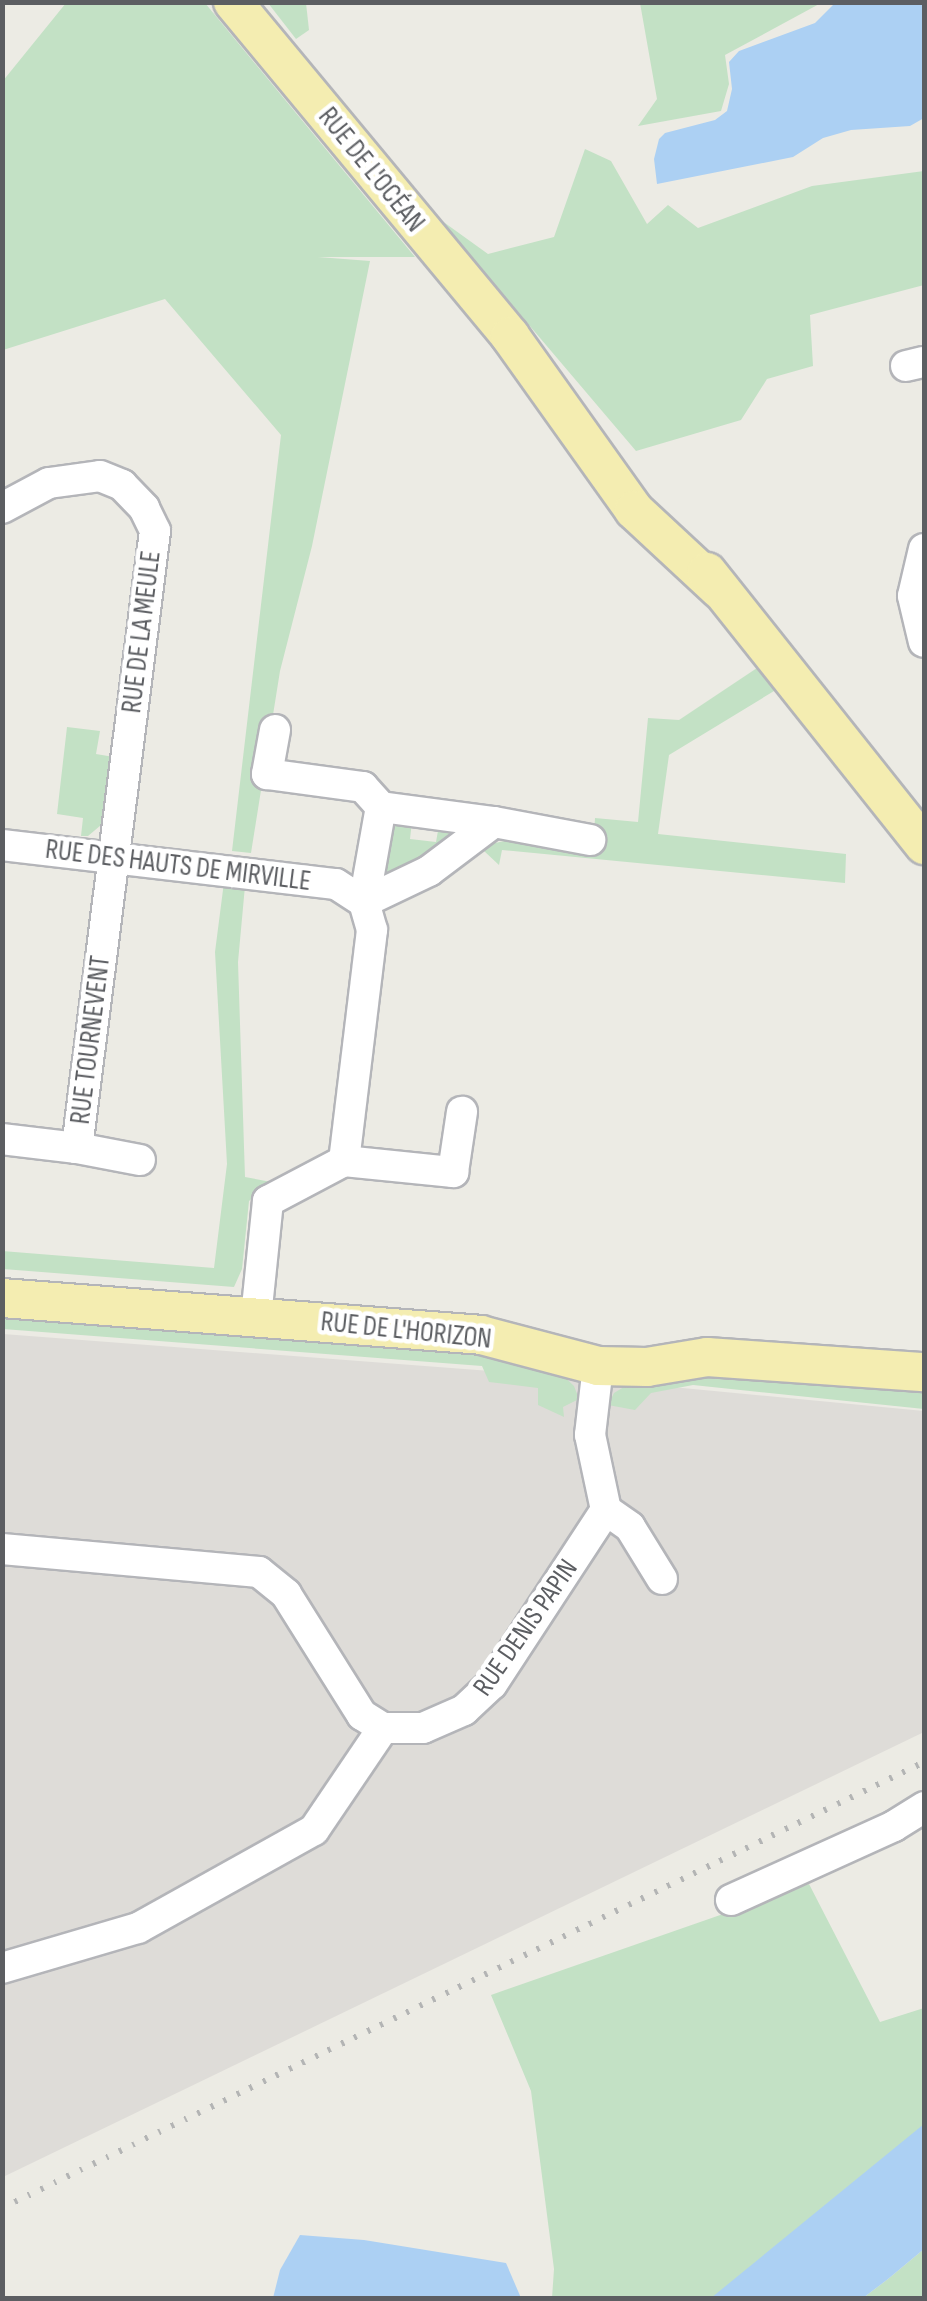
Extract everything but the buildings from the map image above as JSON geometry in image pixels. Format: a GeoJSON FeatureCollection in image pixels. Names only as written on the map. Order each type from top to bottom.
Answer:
{"type":"FeatureCollection","features":[{"type":"Feature","properties":{"kind":"main road","name":"RUE DE L'OCÉAN"},"geometry":{"type":"LineString","coordinates":[[234,2],[510,336],[634,510],[720,590],[924,845]]}},
{"type":"Feature","properties":{"kind":"main road","name":"RUE DE L'HORIZON"},"geometry":{"type":"LineString","coordinates":[[2,1298],[481,1335],[598,1366],[648,1367],[707,1357],[924,1372]]}},
{"type":"Feature","properties":{"kind":"street","name":"RUE DE LA MEULE"},"geometry":{"type":"LineString","coordinates":[[2,508],[49,483],[100,476],[122,484],[144,508],[156,531],[113,859]]}},
{"type":"Feature","properties":{"kind":"street"},"geometry":{"type":"LineString","coordinates":[[924,549],[912,596],[924,642]]}},
{"type":"Feature","properties":{"kind":"street"},"geometry":{"type":"LineString","coordinates":[[275,730],[267,774],[363,787],[381,807],[590,840]]}},
{"type":"Feature","properties":{"kind":"street"},"geometry":{"type":"LineString","coordinates":[[344,1161],[372,930],[364,902],[381,807]]}},
{"type":"Feature","properties":{"kind":"street"},"geometry":{"type":"LineString","coordinates":[[364,902],[429,871],[494,822]]}},
{"type":"Feature","properties":{"kind":"street","name":"RUE DES HAUTS DE MIRVILLE"},"geometry":{"type":"LineString","coordinates":[[2,845],[336,884],[364,902]]}},
{"type":"Feature","properties":{"kind":"street","name":"RUE TOURNEVENT"},"geometry":{"type":"LineString","coordinates":[[2,1139],[77,1148],[113,859]]}},
{"type":"Feature","properties":{"kind":"street"},"geometry":{"type":"LineString","coordinates":[[256,1318],[268,1201],[344,1161],[453,1172],[462,1112]]}},
{"type":"Feature","properties":{"kind":"street"},"geometry":{"type":"LineString","coordinates":[[77,1148],[140,1160]]}},
{"type":"Feature","properties":{"kind":"street"},"geometry":{"type":"LineString","coordinates":[[598,1366],[590,1435],[606,1510],[630,1527],[662,1579]]}},
{"type":"Feature","properties":{"kind":"street","name":"RUE DENIS PAPIN"},"geometry":{"type":"LineString","coordinates":[[383,1728],[423,1728],[477,1701],[606,1510]]}},
{"type":"Feature","properties":{"kind":"street"},"geometry":{"type":"LineString","coordinates":[[2,1549],[259,1572],[286,1594],[362,1715],[383,1728],[314,1830],[138,1928],[2,1968]]}},
{"type":"Feature","properties":{"kind":"street"},"geometry":{"type":"LineString","coordinates":[[731,1900],[894,1826],[924,1807]]}},
{"type":"Feature","properties":{"kind":"shaded area"},"geometry":{"type":"Polygon","coordinates":[[[3,1334],[556,1376],[924,1411],[924,1732],[3,2177],[3,1334]]]}},
{"type":"Feature","properties":{"kind":"green space"},"geometry":{"type":"Polygon","coordinates":[[[640,2],[821,3],[725,55],[729,84],[721,111],[638,126],[657,99],[640,2]]]}},
{"type":"Feature","properties":{"kind":"green space"},"geometry":{"type":"Polygon","coordinates":[[[66,3],[205,3],[415,257],[318,257],[370,261],[312,546],[280,671],[251,853],[232,851],[281,435],[165,299],[3,350],[2,82],[66,3]]]}},
{"type":"Feature","properties":{"kind":"green space"},"geometry":{"type":"Polygon","coordinates":[[[268,3],[306,3],[309,30],[296,39],[268,3]]]}},
{"type":"Feature","properties":{"kind":"green space"},"geometry":{"type":"Polygon","coordinates":[[[585,149],[611,161],[647,224],[668,205],[698,228],[812,186],[924,171],[924,285],[810,315],[813,366],[767,379],[741,420],[636,451],[438,218],[488,254],[554,237],[585,149]]]}},
{"type":"Feature","properties":{"kind":"green space"},"geometry":{"type":"Polygon","coordinates":[[[763,664],[779,688],[669,755],[658,834],[846,854],[845,883],[502,850],[499,865],[484,851],[486,845],[527,836],[593,850],[595,818],[638,822],[648,718],[679,720],[763,664]]]}},
{"type":"Feature","properties":{"kind":"green space"},"geometry":{"type":"Polygon","coordinates":[[[67,727],[100,731],[96,754],[114,757],[107,820],[88,836],[81,836],[83,818],[57,814],[67,727]]]}},
{"type":"Feature","properties":{"kind":"green space"},"geometry":{"type":"Polygon","coordinates":[[[412,821],[410,839],[436,842],[439,825],[452,830],[451,841],[391,878],[382,875],[385,823],[412,821]]]}},
{"type":"Feature","properties":{"kind":"green space"},"geometry":{"type":"Polygon","coordinates":[[[224,882],[245,886],[238,962],[245,1177],[271,1182],[249,1201],[242,1269],[234,1287],[3,1269],[2,1251],[214,1268],[227,1164],[215,952],[224,882]]]}},
{"type":"Feature","properties":{"kind":"green space"},"geometry":{"type":"Polygon","coordinates":[[[2,1307],[502,1351],[556,1369],[574,1386],[579,1399],[563,1407],[564,1417],[538,1405],[538,1388],[489,1382],[482,1366],[3,1329],[2,1307]]]}},
{"type":"Feature","properties":{"kind":"green space"},"geometry":{"type":"Polygon","coordinates":[[[668,1375],[924,1380],[924,1409],[693,1385],[651,1393],[635,1410],[608,1405],[614,1393],[637,1379],[668,1375]]]}},
{"type":"Feature","properties":{"kind":"green space"},"geometry":{"type":"Polygon","coordinates":[[[809,1884],[880,2022],[924,2008],[924,2151],[757,2298],[552,2298],[554,2269],[531,2091],[491,1995],[809,1884]]]}},
{"type":"Feature","properties":{"kind":"green space"},"geometry":{"type":"Polygon","coordinates":[[[924,2249],[924,2298],[863,2298],[888,2279],[924,2249]]]}},
{"type":"Feature","properties":{"kind":"water"},"geometry":{"type":"Polygon","coordinates":[[[836,2],[924,3],[924,118],[910,126],[851,130],[823,138],[793,157],[657,184],[654,159],[659,139],[665,133],[715,120],[727,111],[732,89],[729,62],[739,51],[815,23],[836,2]]]}},
{"type":"Feature","properties":{"kind":"water"},"geometry":{"type":"Polygon","coordinates":[[[924,2124],[924,2249],[888,2279],[863,2298],[711,2298],[924,2124]]]}},
{"type":"Feature","properties":{"kind":"water"},"geometry":{"type":"Polygon","coordinates":[[[300,2235],[364,2240],[506,2263],[521,2298],[273,2298],[280,2270],[300,2235]]]}},
{"type":"Feature","properties":{"kind":"railway"},"geometry":{"type":"LineString","coordinates":[[2,2208],[924,1762]]}}]}
